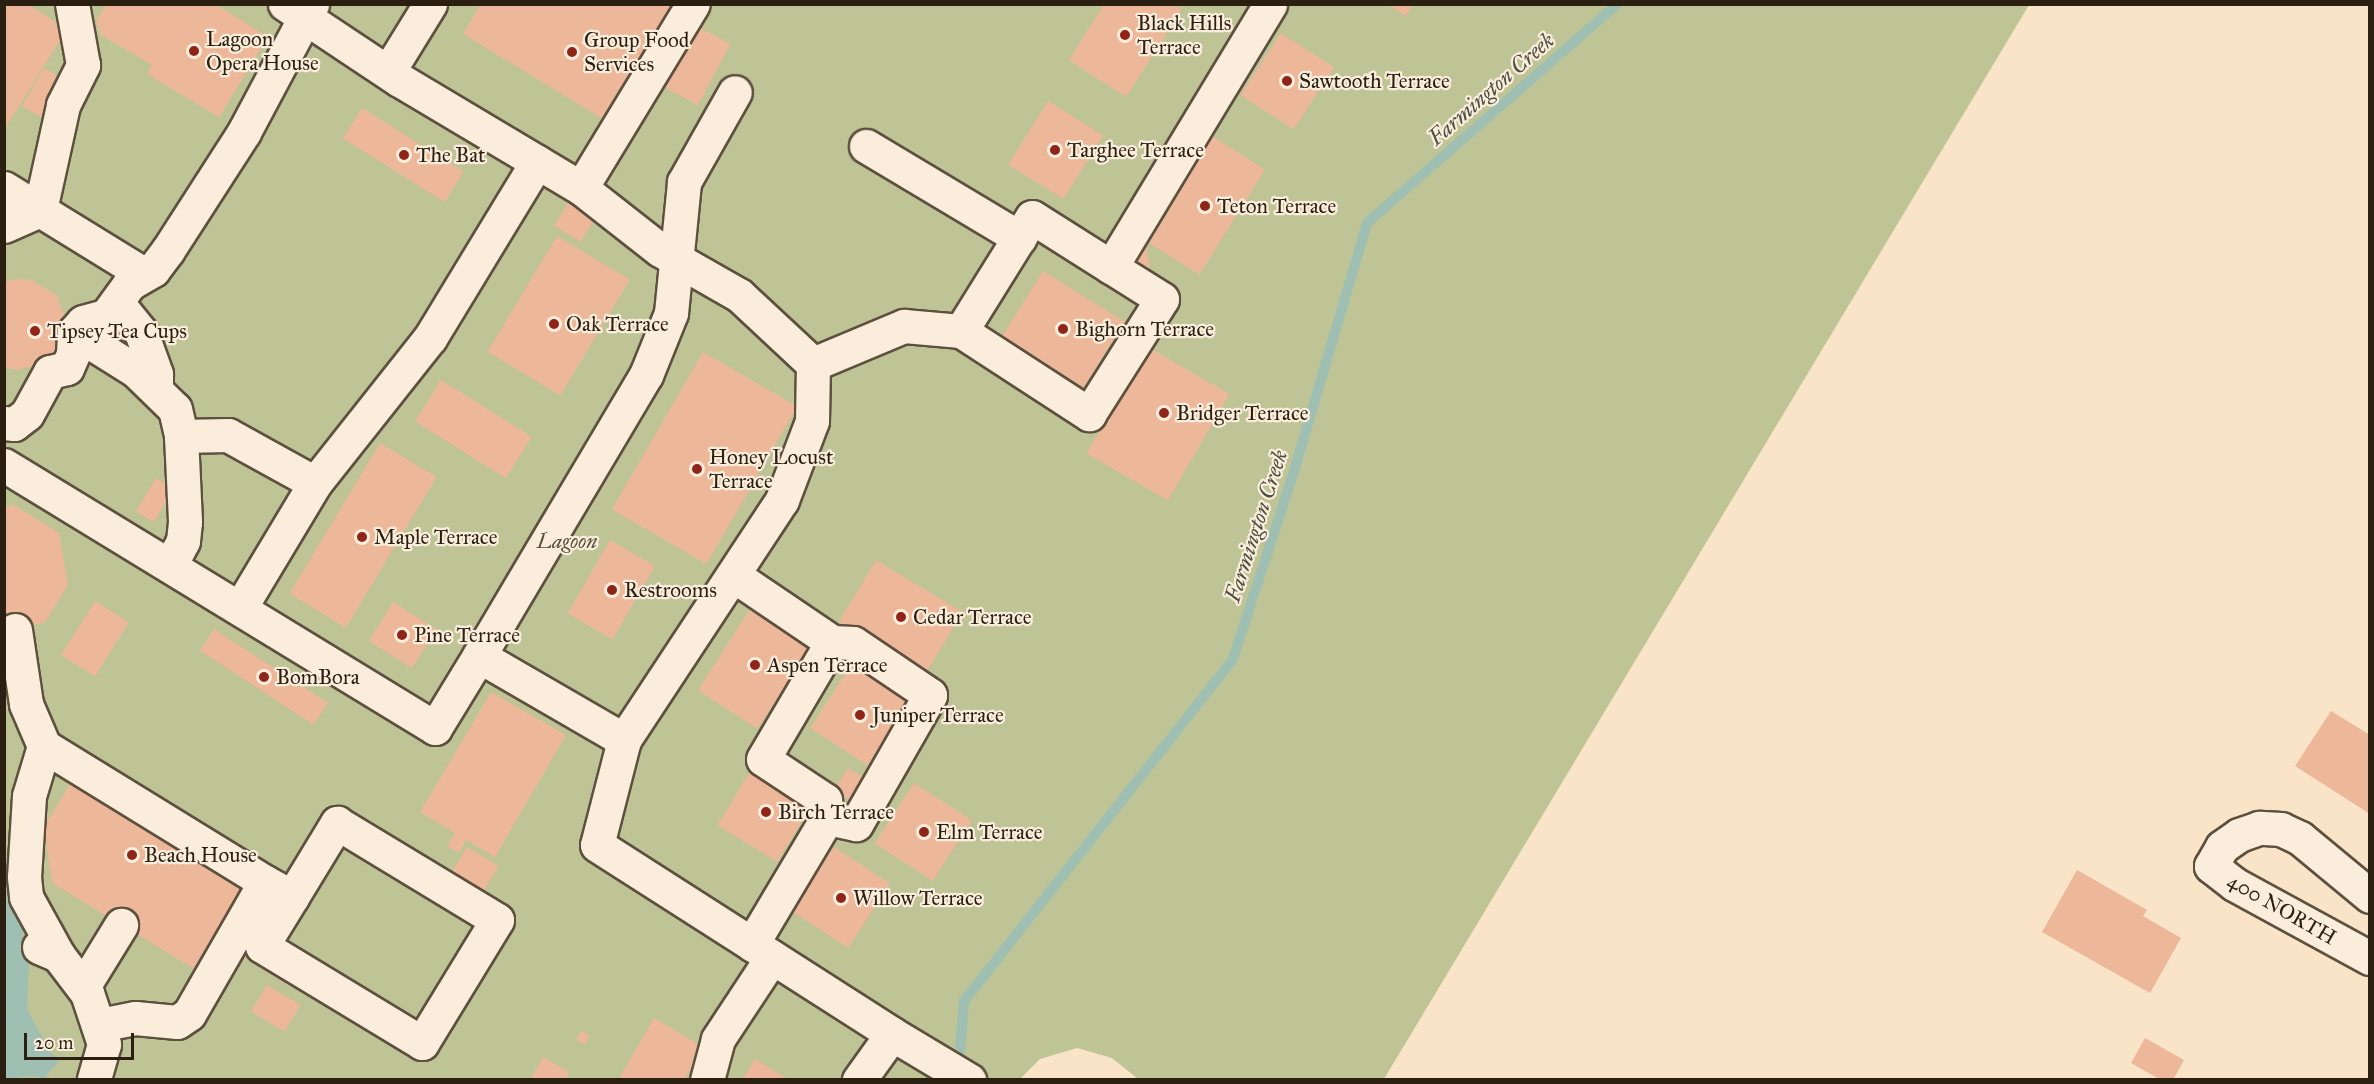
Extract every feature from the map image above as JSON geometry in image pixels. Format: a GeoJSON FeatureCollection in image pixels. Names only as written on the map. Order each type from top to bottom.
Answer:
{"type":"FeatureCollection","features":[{"type":"Feature","properties":{"kind":"street"},"geometry":{"type":"LineString","coordinates":[[388,72],[430,4]]}},
{"type":"Feature","properties":{"kind":"street"},"geometry":{"type":"LineString","coordinates":[[581,188],[693,4]]}},
{"type":"Feature","properties":{"kind":"street"},"geometry":{"type":"LineString","coordinates":[[1111,267],[1270,4]]}},
{"type":"Feature","properties":{"kind":"street"},"geometry":{"type":"LineString","coordinates":[[40,210],[63,105],[83,65],[71,5]]}},
{"type":"Feature","properties":{"kind":"street"},"geometry":{"type":"LineString","coordinates":[[4,423],[14,424],[27,414],[50,372],[66,368],[74,354],[74,332],[83,322],[106,316],[118,304],[129,284],[153,270],[168,250],[244,132],[301,9],[388,72],[581,188],[676,259],[739,295],[813,364],[812,421],[786,490],[733,576],[624,740],[597,845],[892,1034],[969,1080]]}},
{"type":"Feature","properties":{"kind":"street"},"geometry":{"type":"LineString","coordinates":[[4,465],[93,525],[170,565],[435,728],[646,375],[670,313],[684,182],[735,92]]}},
{"type":"Feature","properties":{"kind":"street"},"geometry":{"type":"LineString","coordinates":[[866,146],[1020,238]]}},
{"type":"Feature","properties":{"kind":"street"},"geometry":{"type":"LineString","coordinates":[[240,608],[315,483],[430,338],[537,162]]}},
{"type":"Feature","properties":{"kind":"street"},"geometry":{"type":"LineString","coordinates":[[4,188],[144,274]]}},
{"type":"Feature","properties":{"kind":"street"},"geometry":{"type":"LineString","coordinates":[[4,226],[40,210]]}},
{"type":"Feature","properties":{"kind":"street"},"geometry":{"type":"LineString","coordinates":[[813,364],[904,326],[961,331],[1089,414],[1162,299],[1032,217],[961,331]]}},
{"type":"Feature","properties":{"kind":"street"},"geometry":{"type":"LineString","coordinates":[[118,304],[141,332],[156,374],[156,390]]}},
{"type":"Feature","properties":{"kind":"street"},"geometry":{"type":"LineString","coordinates":[[74,332],[136,371],[175,409],[181,436],[185,522],[183,541],[170,565]]}},
{"type":"Feature","properties":{"kind":"street"},"geometry":{"type":"LineString","coordinates":[[181,436],[228,435],[315,483]]}},
{"type":"Feature","properties":{"kind":"street"},"geometry":{"type":"LineString","coordinates":[[733,576],[832,642],[853,643],[930,695],[856,824],[827,818]]}},
{"type":"Feature","properties":{"kind":"street"},"geometry":{"type":"LineString","coordinates":[[15,630],[26,704],[44,746],[279,889]]}},
{"type":"Feature","properties":{"kind":"street"},"geometry":{"type":"LineString","coordinates":[[707,1080],[718,1039],[827,818],[825,800],[763,759],[832,642]]}},
{"type":"Feature","properties":{"kind":"street"},"geometry":{"type":"LineString","coordinates":[[479,657],[624,740]]}},
{"type":"Feature","properties":{"kind":"street"},"geometry":{"type":"LineString","coordinates":[[44,746],[29,796],[24,877],[26,897],[48,951],[83,987],[100,1026],[104,1044],[94,1080]]}},
{"type":"Feature","properties":{"kind":"street"},"geometry":{"type":"LineString","coordinates":[[100,1026],[135,1018],[177,1022],[189,1014],[279,889],[337,823],[496,920],[422,1043],[262,946],[279,889]]}},
{"type":"Feature","properties":{"kind":"street","name":"400 NORTH"},"geometry":{"type":"LineString","coordinates":[[2370,896],[2301,838],[2281,829],[2259,828],[2239,835],[2222,847],[2211,866],[2234,884],[2370,958]]}},
{"type":"Feature","properties":{"kind":"street"},"geometry":{"type":"LineString","coordinates":[[83,987],[121,925]]}},
{"type":"Feature","properties":{"kind":"street"},"geometry":{"type":"LineString","coordinates":[[859,1080],[892,1034]]}},
{"type":"Feature","properties":{"kind":"green space","name":"Lagoon"},"geometry":{"type":"Polygon","coordinates":[[[5,5],[2029,5],[1384,1079],[1138,1079],[1112,1058],[1077,1048],[1040,1059],[1019,1080],[5,1079],[5,5]]]}},
{"type":"Feature","properties":{"kind":"shaded area"},"geometry":{"type":"Polygon","coordinates":[[[4,850],[10,870],[6,896],[23,929],[23,952],[29,964],[27,1009],[50,1052],[60,1060],[43,1079],[33,1076],[5,1079],[4,850]]]}},
{"type":"Feature","properties":{"kind":"building"},"geometry":{"type":"Polygon","coordinates":[[[4,4],[27,4],[67,29],[4,130],[4,4]]]}},
{"type":"Feature","properties":{"kind":"building","name":"Lagoon Opera House"},"geometry":{"type":"Polygon","coordinates":[[[106,4],[215,4],[268,37],[219,117],[147,74],[152,65],[101,35],[96,21],[106,4]]]}},
{"type":"Feature","properties":{"kind":"building","name":"Group Food Services"},"geometry":{"type":"Polygon","coordinates":[[[481,4],[680,4],[608,122],[463,34],[481,4]]]}},
{"type":"Feature","properties":{"kind":"building","name":"Black Hills Terrace"},"geometry":{"type":"Polygon","coordinates":[[[1104,4],[1173,4],[1182,10],[1126,97],[1069,60],[1104,4]]]}},
{"type":"Feature","properties":{"kind":"building"},"geometry":{"type":"Polygon","coordinates":[[[1387,4],[1413,4],[1406,16],[1387,4]]]}},
{"type":"Feature","properties":{"kind":"building"},"geometry":{"type":"Polygon","coordinates":[[[689,22],[730,44],[698,105],[657,83],[689,22]]]}},
{"type":"Feature","properties":{"kind":"building","name":"Sawtooth Terrace"},"geometry":{"type":"Polygon","coordinates":[[[1281,33],[1334,67],[1294,129],[1241,95],[1281,33]]]}},
{"type":"Feature","properties":{"kind":"building"},"geometry":{"type":"Polygon","coordinates":[[[44,68],[63,79],[41,117],[22,106],[44,68]]]}},
{"type":"Feature","properties":{"kind":"building","name":"Targhee Terrace"},"geometry":{"type":"Polygon","coordinates":[[[1048,101],[1103,135],[1063,199],[1008,165],[1048,101]]]}},
{"type":"Feature","properties":{"kind":"building","name":"The Bat"},"geometry":{"type":"Polygon","coordinates":[[[362,108],[464,172],[445,202],[343,139],[362,108]]]}},
{"type":"Feature","properties":{"kind":"building","name":"Teton Terrace"},"geometry":{"type":"Polygon","coordinates":[[[1210,135],[1265,169],[1199,275],[1144,240],[1210,135]]]}},
{"type":"Feature","properties":{"kind":"building"},"geometry":{"type":"Polygon","coordinates":[[[570,200],[596,216],[580,242],[554,225],[570,200]]]}},
{"type":"Feature","properties":{"kind":"building","name":"Oak Terrace"},"geometry":{"type":"Polygon","coordinates":[[[557,236],[630,280],[560,395],[487,352],[557,236]]]}},
{"type":"Feature","properties":{"kind":"building"},"geometry":{"type":"Polygon","coordinates":[[[1146,246],[1150,271],[1135,273],[1131,248],[1146,246]]]}},
{"type":"Feature","properties":{"kind":"building","name":"Bighorn Terrace"},"geometry":{"type":"Polygon","coordinates":[[[1043,271],[1124,322],[1084,387],[1002,336],[1043,271]]]}},
{"type":"Feature","properties":{"kind":"building","name":"Tipsey Tea Cups"},"geometry":{"type":"Polygon","coordinates":[[[17,279],[32,280],[57,296],[67,324],[58,352],[47,362],[17,370],[4,367],[4,282],[17,279]]]}},
{"type":"Feature","properties":{"kind":"building","name":"Bridger Terrace"},"geometry":{"type":"Polygon","coordinates":[[[1148,347],[1229,394],[1168,501],[1086,454],[1148,347]]]}},
{"type":"Feature","properties":{"kind":"building","name":"Honey Locust Terrace"},"geometry":{"type":"Polygon","coordinates":[[[703,352],[797,406],[706,564],[612,510],[703,352]]]}},
{"type":"Feature","properties":{"kind":"building"},"geometry":{"type":"Polygon","coordinates":[[[441,380],[532,437],[506,478],[415,422],[441,380]]]}},
{"type":"Feature","properties":{"kind":"building","name":"Maple Terrace"},"geometry":{"type":"Polygon","coordinates":[[[380,443],[437,477],[346,628],[289,594],[380,443]]]}},
{"type":"Feature","properties":{"kind":"building"},"geometry":{"type":"Polygon","coordinates":[[[156,478],[174,489],[154,522],[136,511],[156,478]]]}},
{"type":"Feature","properties":{"kind":"building"},"geometry":{"type":"Polygon","coordinates":[[[14,505],[59,533],[68,585],[45,622],[4,633],[4,508],[14,505]]]}},
{"type":"Feature","properties":{"kind":"building","name":"Restrooms"},"geometry":{"type":"Polygon","coordinates":[[[610,540],[655,566],[613,640],[568,614],[610,540]]]}},
{"type":"Feature","properties":{"kind":"building","name":"Cedar Terrace"},"geometry":{"type":"Polygon","coordinates":[[[876,560],[963,612],[925,674],[839,622],[876,560]]]}},
{"type":"Feature","properties":{"kind":"building"},"geometry":{"type":"Polygon","coordinates":[[[95,601],[129,622],[95,676],[61,655],[95,601]]]}},
{"type":"Feature","properties":{"kind":"building","name":"Pine Terrace"},"geometry":{"type":"Polygon","coordinates":[[[393,602],[436,629],[412,668],[369,641],[393,602]]]}},
{"type":"Feature","properties":{"kind":"building","name":"Aspen Terrace"},"geometry":{"type":"Polygon","coordinates":[[[755,602],[815,641],[757,729],[698,690],[755,602]]]}},
{"type":"Feature","properties":{"kind":"building","name":"BomBora"},"geometry":{"type":"Polygon","coordinates":[[[214,629],[328,703],[314,725],[200,651],[214,629]]]}},
{"type":"Feature","properties":{"kind":"building","name":"Juniper Terrace"},"geometry":{"type":"Polygon","coordinates":[[[851,665],[910,703],[869,766],[810,728],[851,665]]]}},
{"type":"Feature","properties":{"kind":"building"},"geometry":{"type":"Polygon","coordinates":[[[491,692],[566,735],[495,857],[466,840],[459,853],[447,846],[455,833],[420,812],[491,692]]]}},
{"type":"Feature","properties":{"kind":"building"},"geometry":{"type":"Polygon","coordinates":[[[2331,711],[2370,735],[2370,814],[2295,766],[2331,711]]]}},
{"type":"Feature","properties":{"kind":"building","name":"Birch Terrace"},"geometry":{"type":"Polygon","coordinates":[[[755,763],[815,799],[777,862],[717,826],[755,763]]]}},
{"type":"Feature","properties":{"kind":"building"},"geometry":{"type":"Polygon","coordinates":[[[848,768],[864,778],[850,800],[834,790],[848,768]]]}},
{"type":"Feature","properties":{"kind":"building","name":"Beach House"},"geometry":{"type":"Polygon","coordinates":[[[78,771],[263,883],[206,976],[52,883],[44,827],[78,771]]]}},
{"type":"Feature","properties":{"kind":"building","name":"Elm Terrace"},"geometry":{"type":"Polygon","coordinates":[[[914,783],[972,821],[933,881],[875,843],[914,783]]]}},
{"type":"Feature","properties":{"kind":"building"},"geometry":{"type":"Polygon","coordinates":[[[467,847],[499,866],[479,899],[447,880],[467,847]]]}},
{"type":"Feature","properties":{"kind":"building","name":"Willow Terrace"},"geometry":{"type":"Polygon","coordinates":[[[834,847],[890,883],[848,948],[792,912],[834,847]]]}},
{"type":"Feature","properties":{"kind":"building"},"geometry":{"type":"Polygon","coordinates":[[[2077,870],[2147,910],[2143,916],[2181,938],[2150,993],[2042,932],[2077,870]]]}},
{"type":"Feature","properties":{"kind":"building"},"geometry":{"type":"Polygon","coordinates":[[[267,985],[300,1005],[284,1032],[251,1012],[267,985]]]}},
{"type":"Feature","properties":{"kind":"building"},"geometry":{"type":"Polygon","coordinates":[[[654,1018],[703,1047],[684,1080],[618,1080],[654,1018]]]}},
{"type":"Feature","properties":{"kind":"building"},"geometry":{"type":"Polygon","coordinates":[[[581,1031],[590,1036],[585,1045],[576,1040],[581,1031]]]}},
{"type":"Feature","properties":{"kind":"building"},"geometry":{"type":"Polygon","coordinates":[[[2145,1038],[2184,1060],[2173,1080],[2161,1080],[2131,1063],[2145,1038]]]}},
{"type":"Feature","properties":{"kind":"building"},"geometry":{"type":"Polygon","coordinates":[[[543,1057],[569,1072],[565,1080],[530,1080],[543,1057]]]}},
{"type":"Feature","properties":{"kind":"building"},"geometry":{"type":"Polygon","coordinates":[[[755,1059],[789,1080],[742,1080],[755,1059]]]}},
{"type":"Feature","properties":{"kind":"waterway","name":"Farmington Creek"},"geometry":{"type":"LineString","coordinates":[[960,1051],[964,1001],[1233,659],[1295,468],[1367,223],[1617,4]]}},
{"type":"Feature","properties":{"kind":"place","name":"Black Hills Terrace"},"geometry":{"type":"Point","coordinates":[1125,35]}},
{"type":"Feature","properties":{"kind":"place","name":"Lagoon Opera House"},"geometry":{"type":"Point","coordinates":[194,51]}},
{"type":"Feature","properties":{"kind":"place","name":"Group Food Services"},"geometry":{"type":"Point","coordinates":[572,52]}},
{"type":"Feature","properties":{"kind":"place","name":"Sawtooth Terrace"},"geometry":{"type":"Point","coordinates":[1287,81]}},
{"type":"Feature","properties":{"kind":"place","name":"Targhee Terrace"},"geometry":{"type":"Point","coordinates":[1055,150]}},
{"type":"Feature","properties":{"kind":"place","name":"The Bat"},"geometry":{"type":"Point","coordinates":[404,155]}},
{"type":"Feature","properties":{"kind":"place","name":"Teton Terrace"},"geometry":{"type":"Point","coordinates":[1205,206]}},
{"type":"Feature","properties":{"kind":"place","name":"Oak Terrace"},"geometry":{"type":"Point","coordinates":[554,324]}},
{"type":"Feature","properties":{"kind":"place","name":"Bighorn Terrace"},"geometry":{"type":"Point","coordinates":[1063,329]}},
{"type":"Feature","properties":{"kind":"place","name":"Tipsey Tea Cups"},"geometry":{"type":"Point","coordinates":[35,331]}},
{"type":"Feature","properties":{"kind":"place","name":"Bridger Terrace"},"geometry":{"type":"Point","coordinates":[1164,413]}},
{"type":"Feature","properties":{"kind":"place","name":"Honey Locust Terrace"},"geometry":{"type":"Point","coordinates":[697,469]}},
{"type":"Feature","properties":{"kind":"place","name":"Maple Terrace"},"geometry":{"type":"Point","coordinates":[362,537]}},
{"type":"Feature","properties":{"kind":"place","name":"Restrooms"},"geometry":{"type":"Point","coordinates":[612,590]}},
{"type":"Feature","properties":{"kind":"place","name":"Cedar Terrace"},"geometry":{"type":"Point","coordinates":[901,617]}},
{"type":"Feature","properties":{"kind":"place","name":"Pine Terrace"},"geometry":{"type":"Point","coordinates":[402,635]}},
{"type":"Feature","properties":{"kind":"place","name":"Aspen Terrace"},"geometry":{"type":"Point","coordinates":[755,665]}},
{"type":"Feature","properties":{"kind":"place","name":"BomBora"},"geometry":{"type":"Point","coordinates":[264,677]}},
{"type":"Feature","properties":{"kind":"place","name":"Juniper Terrace"},"geometry":{"type":"Point","coordinates":[860,715]}},
{"type":"Feature","properties":{"kind":"place","name":"Birch Terrace"},"geometry":{"type":"Point","coordinates":[766,812]}},
{"type":"Feature","properties":{"kind":"place","name":"Elm Terrace"},"geometry":{"type":"Point","coordinates":[924,832]}},
{"type":"Feature","properties":{"kind":"place","name":"Beach House"},"geometry":{"type":"Point","coordinates":[132,855]}},
{"type":"Feature","properties":{"kind":"place","name":"Willow Terrace"},"geometry":{"type":"Point","coordinates":[841,898]}}]}
